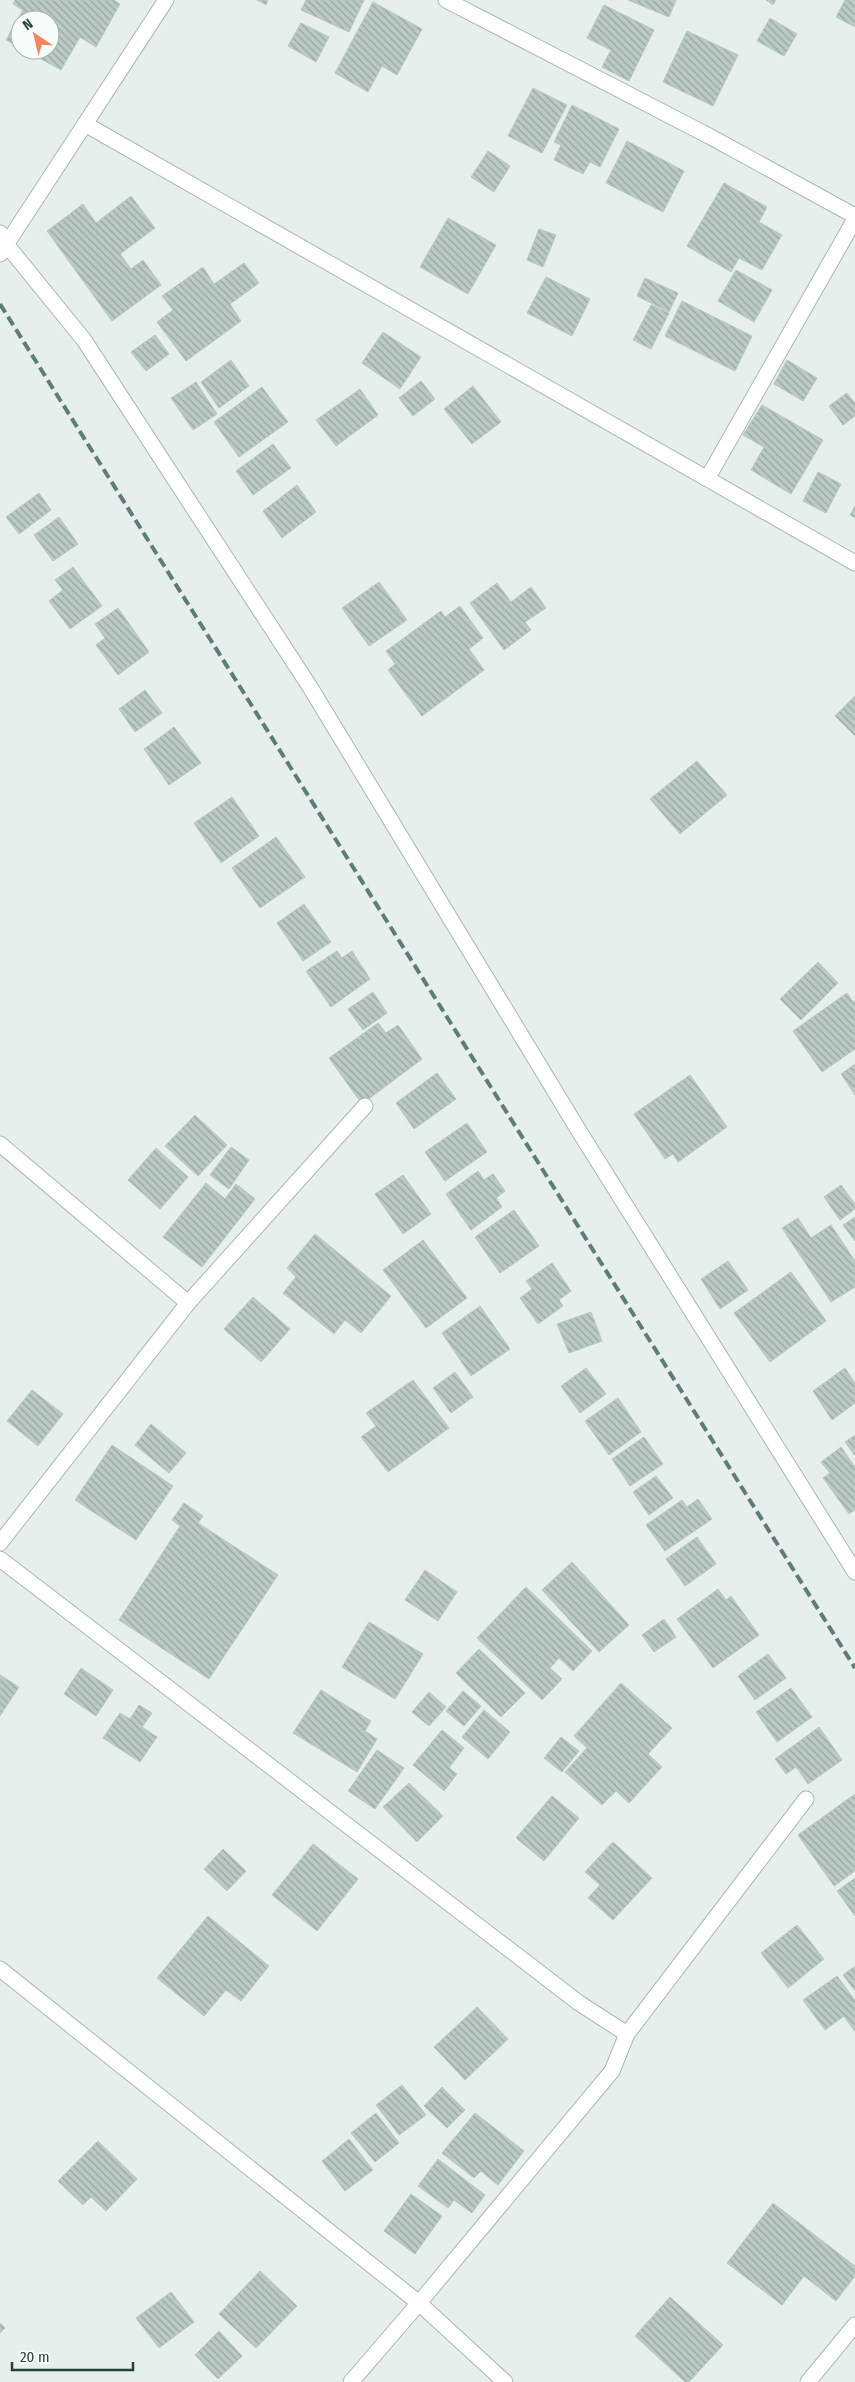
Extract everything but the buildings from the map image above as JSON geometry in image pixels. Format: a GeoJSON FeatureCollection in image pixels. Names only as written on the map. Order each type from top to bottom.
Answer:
{"type":"FeatureCollection","features":[{"type":"Feature","properties":{"kind":"street"},"geometry":{"type":"LineString","coordinates":[[166,0],[85,124],[2,244],[84,340],[310,687],[574,1123],[855,1572]]}},
{"type":"Feature","properties":{"kind":"street"},"geometry":{"type":"LineString","coordinates":[[446,0],[709,136],[855,218],[707,479]]}},
{"type":"Feature","properties":{"kind":"street"},"geometry":{"type":"LineString","coordinates":[[85,124],[855,563]]}},
{"type":"Feature","properties":{"kind":"street"},"geometry":{"type":"LineString","coordinates":[[0,1543],[188,1303],[364,1106]]}},
{"type":"Feature","properties":{"kind":"street"},"geometry":{"type":"LineString","coordinates":[[0,1144],[188,1303]]}},
{"type":"Feature","properties":{"kind":"street"},"geometry":{"type":"LineString","coordinates":[[0,1559],[579,2003],[627,2034]]}},
{"type":"Feature","properties":{"kind":"street"},"geometry":{"type":"LineString","coordinates":[[351,2382],[612,2071],[627,2034],[806,1799]]}},
{"type":"Feature","properties":{"kind":"street"},"geometry":{"type":"LineString","coordinates":[[0,1969],[419,2303],[505,2382]]}},
{"type":"Feature","properties":{"kind":"street"},"geometry":{"type":"LineString","coordinates":[[808,2382],[855,2325]]}},
{"type":"Feature","properties":{"kind":"railway"},"geometry":{"type":"LineString","coordinates":[[0,304],[855,1668]]}}]}
